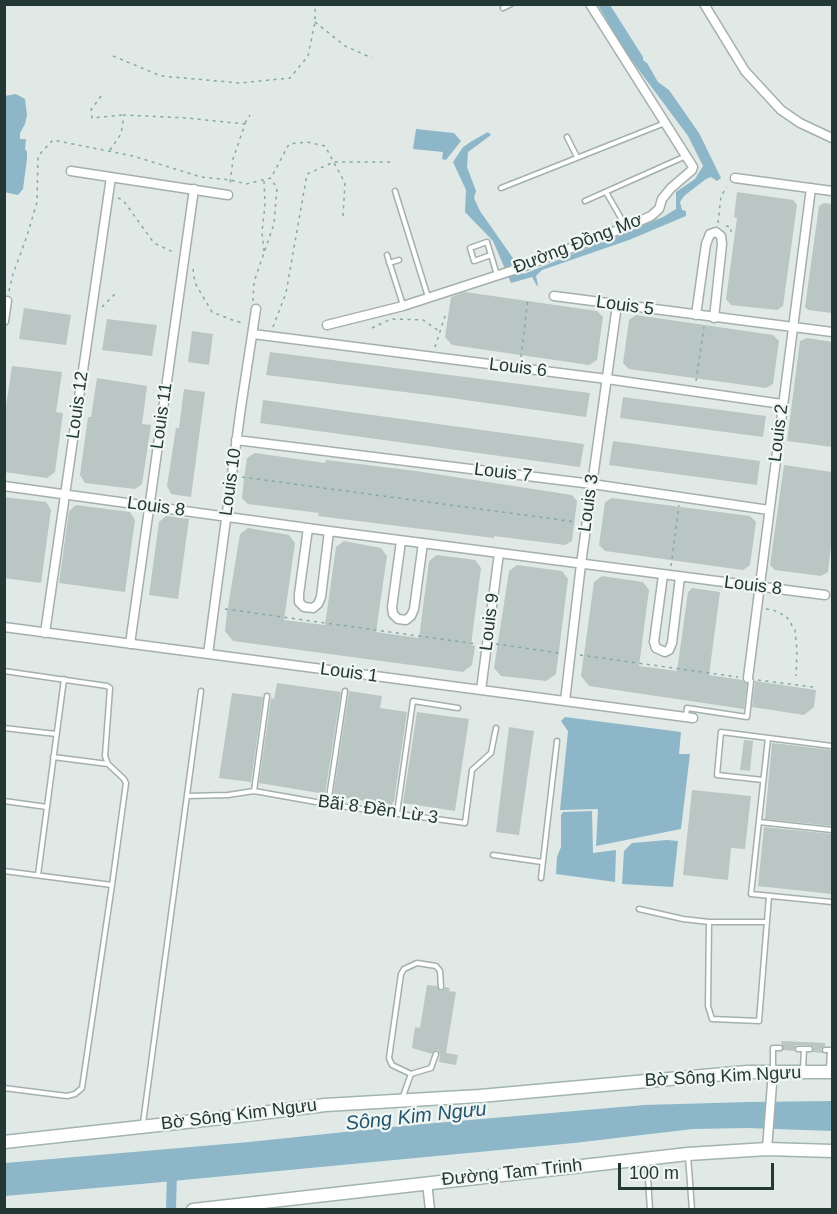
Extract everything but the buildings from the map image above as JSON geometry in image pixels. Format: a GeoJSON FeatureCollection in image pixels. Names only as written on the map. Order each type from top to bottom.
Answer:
{"type":"FeatureCollection","features":[{"type":"Feature","properties":{"kind":"street"},"geometry":{"type":"LineString","coordinates":[[590,4],[686,156]]}},
{"type":"Feature","properties":{"kind":"street"},"geometry":{"type":"LineString","coordinates":[[704,4],[745,71],[781,110],[800,123],[832,138]]}},
{"type":"Feature","properties":{"kind":"street","name":"Đường Đồng Mơ"},"geometry":{"type":"LineString","coordinates":[[327,325],[403,306],[498,275],[651,216],[659,209],[662,199],[670,188],[692,170],[693,167],[686,156]]}},
{"type":"Feature","properties":{"kind":"street"},"geometry":{"type":"LineString","coordinates":[[71,171],[228,195]]}},
{"type":"Feature","properties":{"kind":"street","name":"Louis 12"},"geometry":{"type":"LineString","coordinates":[[45,633],[111,177]]}},
{"type":"Feature","properties":{"kind":"street"},"geometry":{"type":"LineString","coordinates":[[735,178],[832,190]]}},
{"type":"Feature","properties":{"kind":"street","name":"Louis 2"},"geometry":{"type":"LineString","coordinates":[[748,678],[811,188]]}},
{"type":"Feature","properties":{"kind":"street","name":"Louis 11"},"geometry":{"type":"LineString","coordinates":[[130,644],[194,189]]}},
{"type":"Feature","properties":{"kind":"street"},"geometry":{"type":"LineString","coordinates":[[696,315],[706,244],[710,234],[716,232],[721,236],[722,244],[714,318]]}},
{"type":"Feature","properties":{"kind":"street","name":"Louis 5"},"geometry":{"type":"LineString","coordinates":[[554,296],[832,332]]}},
{"type":"Feature","properties":{"kind":"street"},"geometry":{"type":"LineString","coordinates":[[4,321],[8,301]]}},
{"type":"Feature","properties":{"kind":"street","name":"Louis 3"},"geometry":{"type":"LineString","coordinates":[[565,701],[581,564],[617,305]]}},
{"type":"Feature","properties":{"kind":"street","name":"Louis 10"},"geometry":{"type":"LineString","coordinates":[[208,654],[256,309]]}},
{"type":"Feature","properties":{"kind":"street","name":"Louis 6"},"geometry":{"type":"LineString","coordinates":[[253,334],[607,379],[782,405]]}},
{"type":"Feature","properties":{"kind":"street","name":"Louis 7"},"geometry":{"type":"LineString","coordinates":[[236,440],[592,484],[769,510]]}},
{"type":"Feature","properties":{"kind":"street","name":"Louis 8"},"geometry":{"type":"LineString","coordinates":[[4,486],[329,531],[825,595]]}},
{"type":"Feature","properties":{"kind":"street"},"geometry":{"type":"LineString","coordinates":[[308,528],[299,594],[299,602],[304,607],[313,608],[321,597],[329,531]]}},
{"type":"Feature","properties":{"kind":"street"},"geometry":{"type":"LineString","coordinates":[[401,540],[392,606],[393,614],[398,619],[406,620],[414,609],[423,543]]}},
{"type":"Feature","properties":{"kind":"street","name":"Louis 9"},"geometry":{"type":"LineString","coordinates":[[480,690],[499,553]]}},
{"type":"Feature","properties":{"kind":"street"},"geometry":{"type":"LineString","coordinates":[[663,575],[654,642],[656,648],[665,652],[669,650],[672,643],[680,577]]}},
{"type":"Feature","properties":{"kind":"street","name":"Louis 1"},"geometry":{"type":"LineString","coordinates":[[4,627],[690,718]]}},
{"type":"Feature","properties":{"kind":"street"},"geometry":{"type":"LineString","coordinates":[[768,1144],[773,1071]]}},
{"type":"Feature","properties":{"kind":"street","name":"Bờ Sông Kim Ngưu"},"geometry":{"type":"LineString","coordinates":[[4,1142],[325,1105],[480,1096],[773,1071],[831,1072]]}},
{"type":"Feature","properties":{"kind":"street","name":"Đường Tam Trinh"},"geometry":{"type":"LineString","coordinates":[[193,1209],[768,1144],[832,1151]]}},
{"type":"Feature","properties":{"kind":"street"},"geometry":{"type":"LineString","coordinates":[[427,1182],[430,1209]]}},
{"type":"Feature","properties":{"kind":"lane"},"geometry":{"type":"LineString","coordinates":[[503,8],[511,4]]}},
{"type":"Feature","properties":{"kind":"lane"},"geometry":{"type":"LineString","coordinates":[[501,188],[665,123]]}},
{"type":"Feature","properties":{"kind":"lane"},"geometry":{"type":"LineString","coordinates":[[567,136],[577,157]]}},
{"type":"Feature","properties":{"kind":"lane"},"geometry":{"type":"LineString","coordinates":[[585,201],[686,156]]}},
{"type":"Feature","properties":{"kind":"lane"},"geometry":{"type":"LineString","coordinates":[[395,191],[428,298]]}},
{"type":"Feature","properties":{"kind":"lane"},"geometry":{"type":"LineString","coordinates":[[606,192],[626,227]]}},
{"type":"Feature","properties":{"kind":"lane"},"geometry":{"type":"LineString","coordinates":[[491,255],[474,261],[467,249],[487,242],[498,275]]}},
{"type":"Feature","properties":{"kind":"lane"},"geometry":{"type":"LineString","coordinates":[[387,255],[403,306]]}},
{"type":"Feature","properties":{"kind":"lane"},"geometry":{"type":"LineString","coordinates":[[389,263],[399,260]]}},
{"type":"Feature","properties":{"kind":"lane"},"geometry":{"type":"LineString","coordinates":[[4,671],[110,688],[105,756],[108,764],[126,783],[82,1088],[75,1094],[67,1096],[4,1088]]}},
{"type":"Feature","properties":{"kind":"lane"},"geometry":{"type":"LineString","coordinates":[[690,718],[687,708],[747,717],[752,681],[748,678]]}},
{"type":"Feature","properties":{"kind":"lane"},"geometry":{"type":"LineString","coordinates":[[38,875],[64,679]]}},
{"type":"Feature","properties":{"kind":"lane"},"geometry":{"type":"LineString","coordinates":[[143,1127],[201,691]]}},
{"type":"Feature","properties":{"kind":"lane"},"geometry":{"type":"LineString","coordinates":[[328,804],[345,691]]}},
{"type":"Feature","properties":{"kind":"lane"},"geometry":{"type":"LineString","coordinates":[[254,790],[267,696]]}},
{"type":"Feature","properties":{"kind":"lane"},"geometry":{"type":"LineString","coordinates":[[397,813],[412,701],[458,708]]}},
{"type":"Feature","properties":{"kind":"lane"},"geometry":{"type":"LineString","coordinates":[[4,728],[56,734]]}},
{"type":"Feature","properties":{"kind":"lane","name":"Bãi 8 Đền Lừ 3"},"geometry":{"type":"LineString","coordinates":[[187,796],[228,795],[254,790],[328,804],[465,823],[472,770],[491,753],[496,728]]}},
{"type":"Feature","properties":{"kind":"lane"},"geometry":{"type":"LineString","coordinates":[[764,780],[717,775],[721,732],[832,746]]}},
{"type":"Feature","properties":{"kind":"lane"},"geometry":{"type":"LineString","coordinates":[[768,738],[751,894],[832,902]]}},
{"type":"Feature","properties":{"kind":"lane"},"geometry":{"type":"LineString","coordinates":[[542,878],[557,741]]}},
{"type":"Feature","properties":{"kind":"lane"},"geometry":{"type":"LineString","coordinates":[[53,758],[108,764]]}},
{"type":"Feature","properties":{"kind":"lane"},"geometry":{"type":"LineString","coordinates":[[4,801],[47,807]]}},
{"type":"Feature","properties":{"kind":"lane"},"geometry":{"type":"LineString","coordinates":[[759,822],[832,830]]}},
{"type":"Feature","properties":{"kind":"lane"},"geometry":{"type":"LineString","coordinates":[[493,855],[542,862]]}},
{"type":"Feature","properties":{"kind":"lane"},"geometry":{"type":"LineString","coordinates":[[4,871],[112,885]]}},
{"type":"Feature","properties":{"kind":"lane"},"geometry":{"type":"LineString","coordinates":[[709,922],[708,1006],[712,1019],[759,1021],[769,896]]}},
{"type":"Feature","properties":{"kind":"lane"},"geometry":{"type":"LineString","coordinates":[[639,909],[709,922],[767,922]]}},
{"type":"Feature","properties":{"kind":"lane"},"geometry":{"type":"LineString","coordinates":[[436,1054],[431,1068],[411,1074],[392,1065],[389,1058],[401,974],[404,969],[417,963],[436,966],[440,971],[441,987]]}},
{"type":"Feature","properties":{"kind":"lane"},"geometry":{"type":"LineString","coordinates":[[773,1071],[773,1048],[780,1048]]}},
{"type":"Feature","properties":{"kind":"lane"},"geometry":{"type":"LineString","coordinates":[[798,1049],[810,1049]]}},
{"type":"Feature","properties":{"kind":"lane"},"geometry":{"type":"LineString","coordinates":[[803,1072],[804,1049]]}},
{"type":"Feature","properties":{"kind":"lane"},"geometry":{"type":"LineString","coordinates":[[825,1050],[830,1050],[831,1072]]}},
{"type":"Feature","properties":{"kind":"lane"},"geometry":{"type":"LineString","coordinates":[[401,1101],[411,1074]]}},
{"type":"Feature","properties":{"kind":"lane"},"geometry":{"type":"LineString","coordinates":[[687,1154],[692,1209]]}},
{"type":"Feature","properties":{"kind":"lane"},"geometry":{"type":"LineString","coordinates":[[646,1158],[650,1209]]}},
{"type":"Feature","properties":{"kind":"path"},"geometry":{"type":"LineString","coordinates":[[112,56],[161,76],[240,83],[290,78],[308,56],[315,22],[315,4]]}},
{"type":"Feature","properties":{"kind":"path"},"geometry":{"type":"LineString","coordinates":[[315,22],[345,46],[372,58]]}},
{"type":"Feature","properties":{"kind":"path"},"geometry":{"type":"LineString","coordinates":[[101,96],[91,110],[92,118],[124,115],[245,124]]}},
{"type":"Feature","properties":{"kind":"path"},"geometry":{"type":"LineString","coordinates":[[110,151],[121,134],[124,115]]}},
{"type":"Feature","properties":{"kind":"path"},"geometry":{"type":"LineString","coordinates":[[228,195],[233,159],[250,115]]}},
{"type":"Feature","properties":{"kind":"path"},"geometry":{"type":"LineString","coordinates":[[272,336],[274,323],[286,293],[307,174],[334,162],[390,162]]}},
{"type":"Feature","properties":{"kind":"path"},"geometry":{"type":"LineString","coordinates":[[256,309],[252,307],[254,282],[274,224],[277,188],[271,178]]}},
{"type":"Feature","properties":{"kind":"path"},"geometry":{"type":"LineString","coordinates":[[264,180],[265,206],[262,232],[264,251]]}},
{"type":"Feature","properties":{"kind":"path"},"geometry":{"type":"LineString","coordinates":[[727,187],[721,195],[718,225],[731,227],[730,235]]}},
{"type":"Feature","properties":{"kind":"path"},"geometry":{"type":"LineString","coordinates":[[92,306],[103,307],[116,293]]}},
{"type":"Feature","properties":{"kind":"path"},"geometry":{"type":"LineString","coordinates":[[521,358],[528,299]]}},
{"type":"Feature","properties":{"kind":"path"},"geometry":{"type":"LineString","coordinates":[[433,357],[445,316]]}},
{"type":"Feature","properties":{"kind":"path"},"geometry":{"type":"LineString","coordinates":[[372,328],[391,319],[423,320],[439,331]]}},
{"type":"Feature","properties":{"kind":"path"},"geometry":{"type":"LineString","coordinates":[[696,383],[704,323]]}},
{"type":"Feature","properties":{"kind":"path"},"geometry":{"type":"LineString","coordinates":[[241,477],[580,522]]}},
{"type":"Feature","properties":{"kind":"path"},"geometry":{"type":"LineString","coordinates":[[670,566],[679,504]]}},
{"type":"Feature","properties":{"kind":"path"},"geometry":{"type":"LineString","coordinates":[[756,608],[773,610],[786,616],[795,630],[796,676]]}},
{"type":"Feature","properties":{"kind":"path"},"geometry":{"type":"LineString","coordinates":[[224,609],[480,645]]}},
{"type":"Feature","properties":{"kind":"path"},"geometry":{"type":"LineString","coordinates":[[400,634],[401,627]]}},
{"type":"Feature","properties":{"kind":"path"},"geometry":{"type":"LineString","coordinates":[[495,644],[563,653]]}},
{"type":"Feature","properties":{"kind":"path"},"geometry":{"type":"LineString","coordinates":[[578,655],[813,687]]}},
{"type":"Feature","properties":{"kind":"path"},"geometry":{"type":"LineString","coordinates":[[660,666],[661,662]]}},
{"type":"Feature","properties":{"kind":"water"},"geometry":{"type":"Polygon","coordinates":[[[598,5],[610,5],[658,82],[669,90],[699,133],[721,178],[717,181],[711,177],[706,179],[684,196],[680,202],[682,210],[686,211],[686,216],[629,240],[542,270],[536,276],[537,286],[532,277],[511,283],[493,241],[465,212],[466,190],[453,162],[463,147],[472,141],[488,132],[491,135],[468,152],[467,167],[476,191],[474,198],[480,211],[524,274],[663,217],[676,209],[676,192],[695,179],[703,166],[688,136],[624,50],[598,5]]]}},
{"type":"Feature","properties":{"kind":"water"},"geometry":{"type":"Polygon","coordinates":[[[16,94],[25,99],[27,115],[20,133],[20,139],[26,139],[27,159],[23,189],[18,195],[4,192],[5,96],[16,94]]]}},
{"type":"Feature","properties":{"kind":"water"},"geometry":{"type":"Polygon","coordinates":[[[416,129],[454,133],[461,141],[446,160],[442,159],[443,152],[413,149],[416,129]]]}},
{"type":"Feature","properties":{"kind":"water"},"geometry":{"type":"Polygon","coordinates":[[[565,717],[681,732],[679,754],[690,754],[681,829],[596,846],[598,809],[560,810],[568,731],[561,721],[565,717]]]}},
{"type":"Feature","properties":{"kind":"water"},"geometry":{"type":"Polygon","coordinates":[[[592,811],[593,853],[616,850],[615,882],[556,874],[557,857],[561,847],[561,815],[563,812],[592,811]]]}},
{"type":"Feature","properties":{"kind":"water"},"geometry":{"type":"Polygon","coordinates":[[[678,841],[673,887],[622,884],[624,851],[632,843],[678,841]]]}},
{"type":"Feature","properties":{"kind":"water"},"geometry":{"type":"Polygon","coordinates":[[[832,1101],[832,1131],[693,1129],[574,1143],[5,1196],[5,1163],[644,1105],[832,1101]]]}},
{"type":"Feature","properties":{"kind":"waterway"},"geometry":{"type":"LineString","coordinates":[[171,1210],[172,1169]]}},
{"type":"Feature","properties":{"kind":"water label","name":"Sông Kim Ngưu"},"geometry":{"type":"Point","coordinates":[416,1117]}}]}
